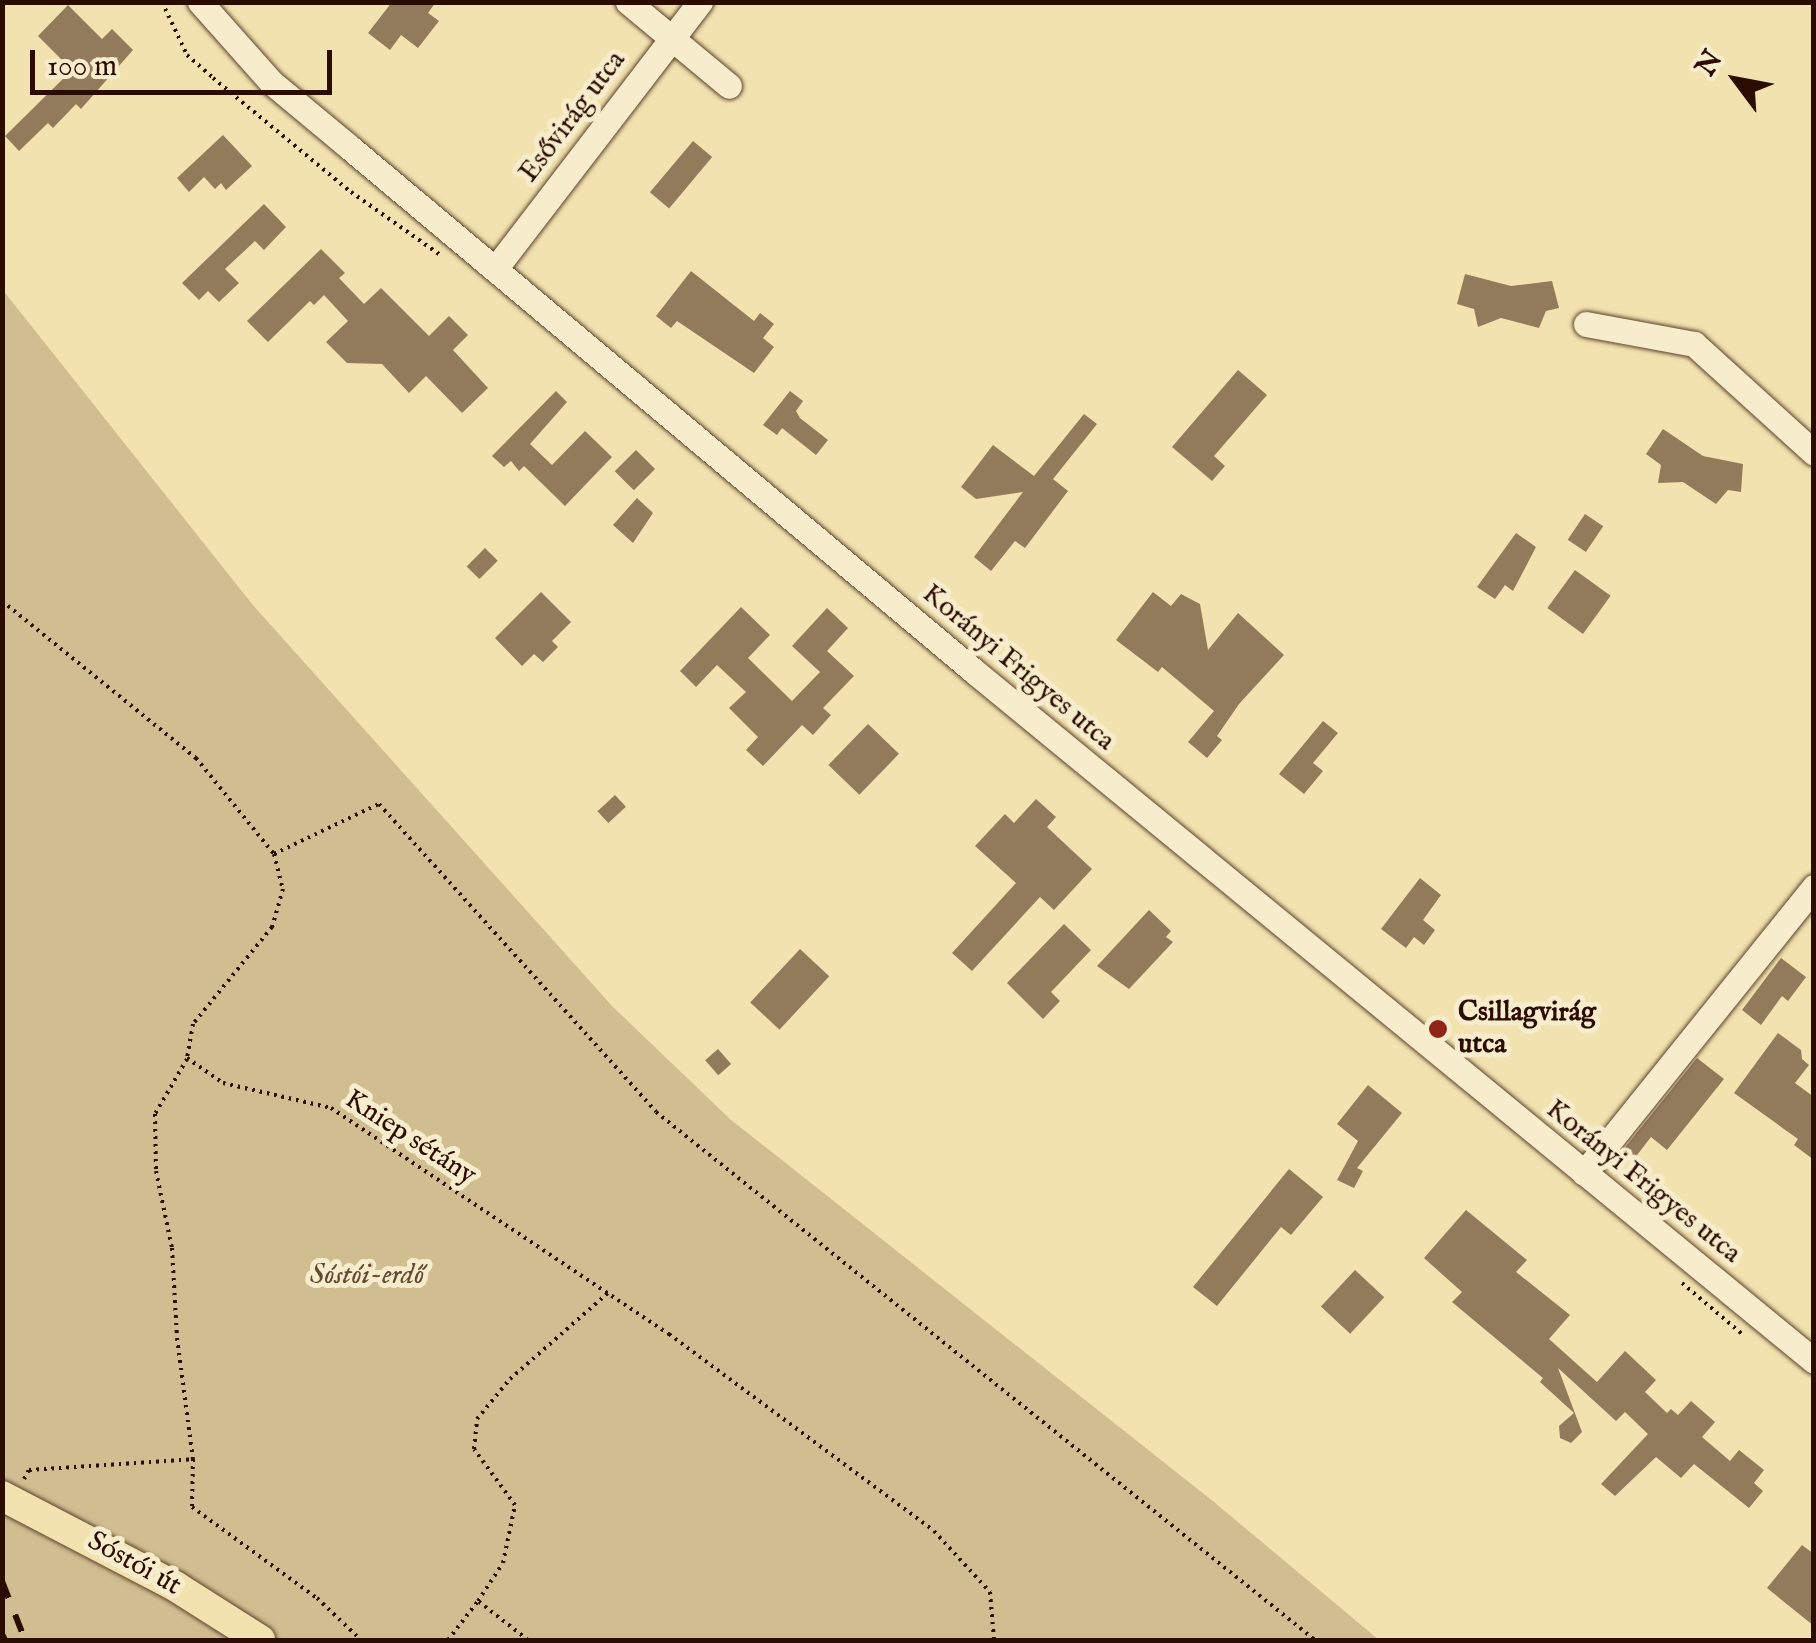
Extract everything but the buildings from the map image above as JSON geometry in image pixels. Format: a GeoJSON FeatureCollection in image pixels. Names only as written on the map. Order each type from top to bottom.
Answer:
{"type":"FeatureCollection","features":[{"type":"Feature","properties":{"kind":"main road","name":"Sóstói út"},"geometry":{"type":"LineString","coordinates":[[13,1500],[176,1586],[260,1640]]}},
{"type":"Feature","properties":{"kind":"street","name":"Korányi Frigyes utca"},"geometry":{"type":"LineString","coordinates":[[200,2],[271,82],[1814,1361]]}},
{"type":"Feature","properties":{"kind":"street"},"geometry":{"type":"LineString","coordinates":[[628,2],[728,86]]}},
{"type":"Feature","properties":{"kind":"street","name":"Esővirág utca"},"geometry":{"type":"LineString","coordinates":[[494,269],[700,2]]}},
{"type":"Feature","properties":{"kind":"street"},"geometry":{"type":"LineString","coordinates":[[1586,324],[1694,344],[1814,453]]}},
{"type":"Feature","properties":{"kind":"street"},"geometry":{"type":"LineString","coordinates":[[1584,1173],[1814,888]]}},
{"type":"Feature","properties":{"kind":"path"},"geometry":{"type":"LineString","coordinates":[[2,601],[196,758],[274,854],[283,889],[272,927],[193,1024],[188,1058],[155,1114],[156,1171],[172,1248],[177,1338],[194,1458],[192,1508],[316,1598],[361,1640]]}},
{"type":"Feature","properties":{"kind":"path"},"geometry":{"type":"LineString","coordinates":[[274,854],[379,804],[656,1112],[1315,1640]]}},
{"type":"Feature","properties":{"kind":"path","name":"Kniep sétány"},"geometry":{"type":"LineString","coordinates":[[188,1058],[223,1083],[332,1108],[609,1293],[934,1530],[990,1592],[994,1640]]}},
{"type":"Feature","properties":{"kind":"path"},"geometry":{"type":"LineString","coordinates":[[448,1640],[503,1563],[515,1505],[474,1449],[477,1419],[510,1379],[609,1293]]}},
{"type":"Feature","properties":{"kind":"path"},"geometry":{"type":"LineString","coordinates":[[29,1470],[194,1458]]}},
{"type":"Feature","properties":{"kind":"path"},"geometry":{"type":"LineString","coordinates":[[478,1601],[528,1640]]}},
{"type":"Feature","properties":{"kind":"green space","name":"Sóstói-erdő"},"geometry":{"type":"Polygon","coordinates":[[[2,289],[252,604],[612,1006],[730,1119],[1214,1502],[1379,1640],[3,1640],[2,289]]]}},
{"type":"Feature","properties":{"kind":"railway"},"geometry":{"type":"LineString","coordinates":[[2,1581],[25,1640]]}},
{"type":"Feature","properties":{"kind":"railway"},"geometry":{"type":"LineString","coordinates":[[2,1634],[5,1640]]}},
{"type":"Feature","properties":{"kind":"place","name":"Csillagvirág utca"},"geometry":{"type":"Point","coordinates":[1438,1029]}}]}
